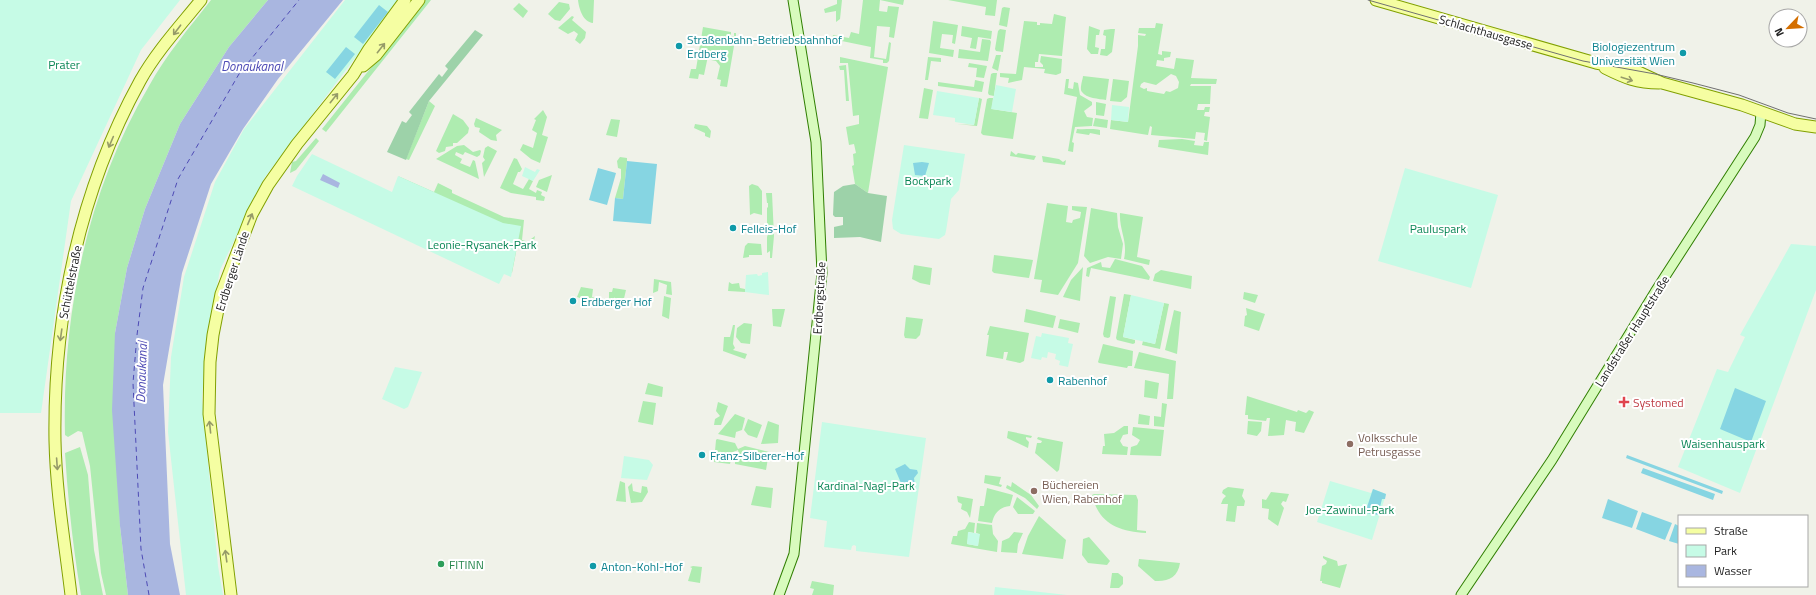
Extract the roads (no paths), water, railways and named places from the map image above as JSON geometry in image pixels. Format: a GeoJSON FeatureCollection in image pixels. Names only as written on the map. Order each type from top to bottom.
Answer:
{"type":"FeatureCollection","features":[{"type":"Feature","properties":{"kind":"main road","name":"Schüttelstraße"},"geometry":{"type":"LineString","coordinates":[[71,595],[60,508],[55,441],[57,362],[68,283],[91,190],[111,140],[141,80],[201,0]]}},
{"type":"Feature","properties":{"kind":"main road","name":"Erdberger Lände"},"geometry":{"type":"LineString","coordinates":[[231,595],[209,414],[211,355],[222,294],[252,214],[268,185],[297,144],[353,75],[369,49],[405,0]]}},
{"type":"Feature","properties":{"kind":"main road","name":"Erdberger Lände"},"geometry":{"type":"LineString","coordinates":[[353,75],[376,55],[419,0]]}},
{"type":"Feature","properties":{"kind":"main road","name":"Schlachthausgasse"},"geometry":{"type":"LineString","coordinates":[[1376,0],[1596,63],[1634,70],[1662,83],[1761,112]]}},
{"type":"Feature","properties":{"kind":"main road"},"geometry":{"type":"LineString","coordinates":[[1761,112],[1795,124],[1816,127]]}},
{"type":"Feature","properties":{"kind":"street","name":"Erdbergstraße"},"geometry":{"type":"LineString","coordinates":[[779,595],[794,554],[822,273],[816,142],[793,0]]}},
{"type":"Feature","properties":{"kind":"street","name":"Landstraßer Hauptstraße"},"geometry":{"type":"LineString","coordinates":[[1461,595],[1552,460],[1655,292],[1748,149],[1757,131],[1761,112]]}},
{"type":"Feature","properties":{"kind":"water","name":"Donaukanal"},"geometry":{"type":"Polygon","coordinates":[[[268,0],[343,0],[278,79],[243,129],[211,184],[182,273],[163,385],[170,544],[180,595],[128,595],[120,526],[112,410],[115,333],[127,268],[145,209],[180,124],[229,47],[268,0]]]}},
{"type":"Feature","properties":{"kind":"water"},"geometry":{"type":"Polygon","coordinates":[[[323,174],[340,183],[338,188],[320,180],[323,174]]]}},
{"type":"Feature","properties":{"kind":"tram line"},"geometry":{"type":"LineString","coordinates":[[1368,0],[1583,61],[1655,74],[1693,83],[1739,95],[1788,113],[1816,119]]}},
{"type":"Feature","properties":{"kind":"place","name":"Straßenbahn-Betriebsbahnhof Erdberg"},"geometry":{"type":"Point","coordinates":[679,46]}},
{"type":"Feature","properties":{"kind":"place","name":"Biologiezentrum Universität Wien"},"geometry":{"type":"Point","coordinates":[1683,53]}},
{"type":"Feature","properties":{"kind":"place","name":"Felleis-Hof"},"geometry":{"type":"Point","coordinates":[733,228]}},
{"type":"Feature","properties":{"kind":"place","name":"Erdberger Hof"},"geometry":{"type":"Point","coordinates":[573,301]}},
{"type":"Feature","properties":{"kind":"place","name":"Rabenhof"},"geometry":{"type":"Point","coordinates":[1050,380]}},
{"type":"Feature","properties":{"kind":"place","name":"Systomed"},"geometry":{"type":"Point","coordinates":[1624,402]}},
{"type":"Feature","properties":{"kind":"place","name":"Volksschule Petrusgasse"},"geometry":{"type":"Point","coordinates":[1350,444]}},
{"type":"Feature","properties":{"kind":"place","name":"Franz-Silberer-Hof"},"geometry":{"type":"Point","coordinates":[702,455]}},
{"type":"Feature","properties":{"kind":"place","name":"Büchereien Wien, Rabenhof"},"geometry":{"type":"Point","coordinates":[1034,491]}},
{"type":"Feature","properties":{"kind":"place","name":"FITINN"},"geometry":{"type":"Point","coordinates":[441,564]}},
{"type":"Feature","properties":{"kind":"place","name":"Anton-Kohl-Hof"},"geometry":{"type":"Point","coordinates":[593,566]}},
{"type":"Feature","properties":{"kind":"park label","name":"Prater"},"geometry":{"type":"Point","coordinates":[64,64]}},
{"type":"Feature","properties":{"kind":"park label","name":"Bockpark"},"geometry":{"type":"Point","coordinates":[928,180]}},
{"type":"Feature","properties":{"kind":"park label","name":"Pauluspark"},"geometry":{"type":"Point","coordinates":[1438,228]}},
{"type":"Feature","properties":{"kind":"park label","name":"Leonie-Rysanek-Park"},"geometry":{"type":"Point","coordinates":[482,244]}},
{"type":"Feature","properties":{"kind":"park label","name":"Waisenhauspark"},"geometry":{"type":"Point","coordinates":[1723,443]}},
{"type":"Feature","properties":{"kind":"park label","name":"Kardinal-Nagl-Park"},"geometry":{"type":"Point","coordinates":[866,485]}},
{"type":"Feature","properties":{"kind":"park label","name":"Joe-Zawinul-Park"},"geometry":{"type":"Point","coordinates":[1350,509]}}]}
